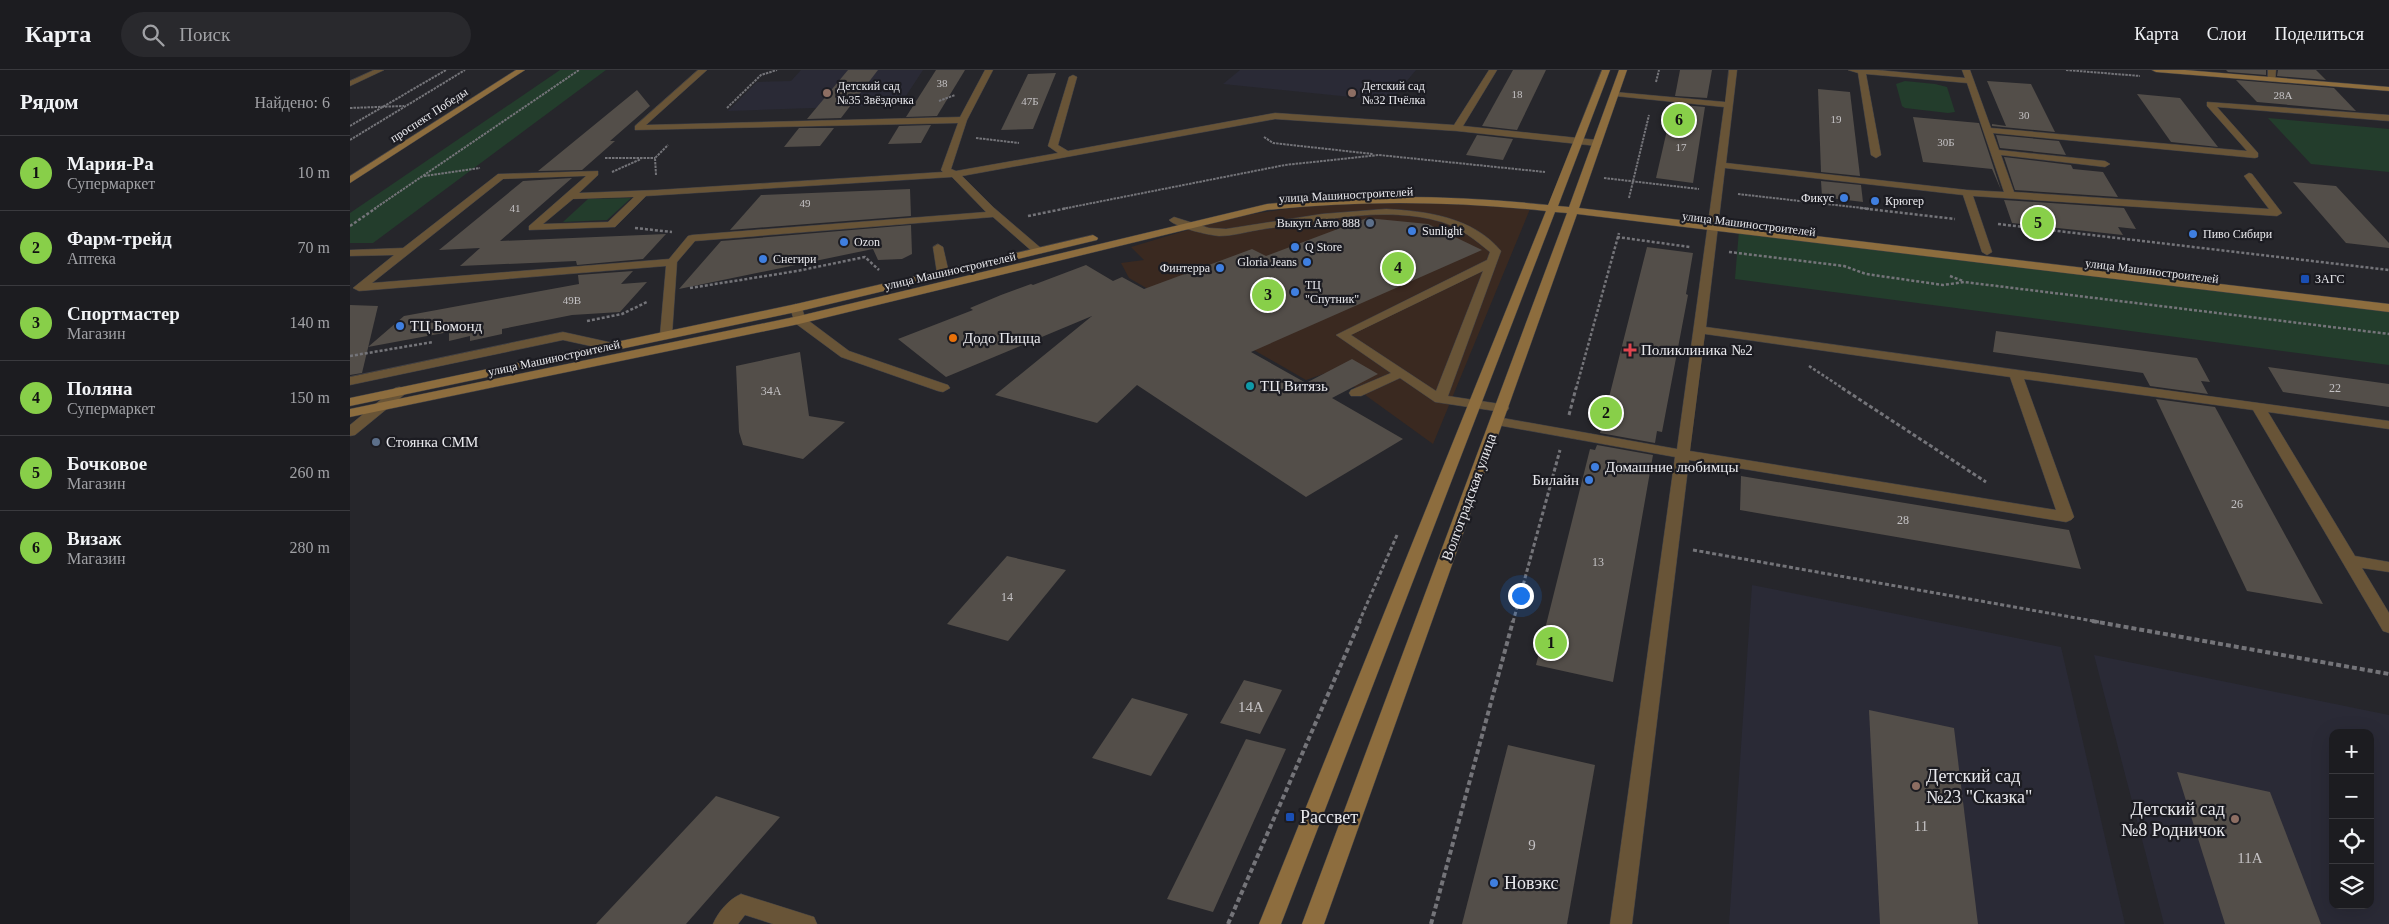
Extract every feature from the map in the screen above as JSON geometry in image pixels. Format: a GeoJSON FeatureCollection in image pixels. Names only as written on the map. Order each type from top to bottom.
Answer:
{"type":"FeatureCollection","features":[{"type":"Feature","properties":{"kind":"main road"},"geometry":{"type":"LineString","coordinates":[[350,169],[504,70]]}},
{"type":"Feature","properties":{"kind":"main road","name":"проспект Победы"},"geometry":{"type":"LineString","coordinates":[[350,180],[521,70]]}},
{"type":"Feature","properties":{"kind":"main road"},"geometry":{"type":"LineString","coordinates":[[1270,924],[1606,70]]}},
{"type":"Feature","properties":{"kind":"main road","name":"Волгоградская улица"},"geometry":{"type":"LineString","coordinates":[[1313,924],[1500,415],[1623,70]]}},
{"type":"Feature","properties":{"kind":"main road"},"geometry":{"type":"LineString","coordinates":[[2156,70],[2389,90]]}},
{"type":"Feature","properties":{"kind":"main road","name":"улица Машиностроителей"},"geometry":{"type":"LineString","coordinates":[[350,402],[609,346],[797,314],[944,273],[1263,200],[1394,190],[1471,192],[1553,203]]}},
{"type":"Feature","properties":{"kind":"main road"},"geometry":{"type":"LineString","coordinates":[[350,413],[380,408],[797,314],[1268,206],[1314,200],[1378,197],[1574,205],[2389,308]]}},
{"type":"Feature","properties":{"kind":"main road","name":"улица Машиностроителей"},"geometry":{"type":"LineString","coordinates":[[1713,223],[2389,298]]}},
{"type":"Feature","properties":{"kind":"lane"},"geometry":{"type":"LineString","coordinates":[[350,84],[380,70]]}},
{"type":"Feature","properties":{"kind":"lane"},"geometry":{"type":"LineString","coordinates":[[703,70],[638,128],[964,120]]}},
{"type":"Feature","properties":{"kind":"lane"},"geometry":{"type":"LineString","coordinates":[[989,70],[964,120],[946,170],[956,174],[996,214],[1006,220],[1038,251]]}},
{"type":"Feature","properties":{"kind":"lane"},"geometry":{"type":"LineString","coordinates":[[1457,128],[1493,70]]}},
{"type":"Feature","properties":{"kind":"lane"},"geometry":{"type":"LineString","coordinates":[[1621,924],[1733,70]]}},
{"type":"Feature","properties":{"kind":"lane"},"geometry":{"type":"LineString","coordinates":[[1852,70],[1969,81]]}},
{"type":"Feature","properties":{"kind":"lane"},"geometry":{"type":"LineString","coordinates":[[1966,70],[2010,195]]}},
{"type":"Feature","properties":{"kind":"lane"},"geometry":{"type":"LineString","coordinates":[[2272,70],[2272,80]]}},
{"type":"Feature","properties":{"kind":"lane"},"geometry":{"type":"LineString","coordinates":[[1862,71],[1876,155]]}},
{"type":"Feature","properties":{"kind":"lane"},"geometry":{"type":"LineString","coordinates":[[1065,153],[1053,146],[1074,78]]}},
{"type":"Feature","properties":{"kind":"lane"},"geometry":{"type":"LineString","coordinates":[[1615,94],[1729,105]]}},
{"type":"Feature","properties":{"kind":"lane"},"geometry":{"type":"LineString","coordinates":[[1986,130],[2255,155],[2210,104],[2389,118]]}},
{"type":"Feature","properties":{"kind":"lane"},"geometry":{"type":"LineString","coordinates":[[570,196],[657,193],[956,174],[1275,116],[1457,128],[1597,143]]}},
{"type":"Feature","properties":{"kind":"lane"},"geometry":{"type":"LineString","coordinates":[[1994,152],[2105,164]]}},
{"type":"Feature","properties":{"kind":"lane"},"geometry":{"type":"LineString","coordinates":[[1721,165],[1967,194],[2277,212],[2249,176]]}},
{"type":"Feature","properties":{"kind":"lane"},"geometry":{"type":"LineString","coordinates":[[354,291],[501,176],[596,174],[533,228],[611,225],[644,193]]}},
{"type":"Feature","properties":{"kind":"lane"},"geometry":{"type":"LineString","coordinates":[[1967,194],[1987,252]]}},
{"type":"Feature","properties":{"kind":"lane"},"geometry":{"type":"LineString","coordinates":[[1174,220],[1215,232],[1363,212],[1413,213],[1453,222],[1488,242],[1496,251],[1440,398]]}},
{"type":"Feature","properties":{"kind":"lane"},"geometry":{"type":"LineString","coordinates":[[666,335],[668,291],[672,262],[692,238],[996,214]]}},
{"type":"Feature","properties":{"kind":"lane"},"geometry":{"type":"LineString","coordinates":[[938,247],[944,273]]}},
{"type":"Feature","properties":{"kind":"lane"},"geometry":{"type":"LineString","coordinates":[[350,253],[404,251]]}},
{"type":"Feature","properties":{"kind":"lane"},"geometry":{"type":"LineString","coordinates":[[354,291],[672,262]]}},
{"type":"Feature","properties":{"kind":"lane"},"geometry":{"type":"LineString","coordinates":[[1492,262],[1342,335],[1440,398],[1474,404],[1500,415],[1565,432],[1682,454],[2066,517],[2016,374]]}},
{"type":"Feature","properties":{"kind":"lane"},"geometry":{"type":"LineString","coordinates":[[797,314],[844,354],[943,388]]}},
{"type":"Feature","properties":{"kind":"lane"},"geometry":{"type":"LineString","coordinates":[[1699,330],[2389,425]]}},
{"type":"Feature","properties":{"kind":"lane"},"geometry":{"type":"LineString","coordinates":[[350,381],[563,336],[609,346]]}},
{"type":"Feature","properties":{"kind":"lane"},"geometry":{"type":"LineString","coordinates":[[436,383],[439,363]]}},
{"type":"Feature","properties":{"kind":"lane"},"geometry":{"type":"LineString","coordinates":[[1356,393],[1401,373]]}},
{"type":"Feature","properties":{"kind":"lane"},"geometry":{"type":"LineString","coordinates":[[350,432],[400,391]]}},
{"type":"Feature","properties":{"kind":"lane"},"geometry":{"type":"LineString","coordinates":[[2258,407],[2389,627]]}},
{"type":"Feature","properties":{"kind":"lane"},"geometry":{"type":"LineString","coordinates":[[2351,561],[2389,567]]}},
{"type":"Feature","properties":{"kind":"lane"},"geometry":{"type":"LineString","coordinates":[[724,924],[741,904],[806,924]]}},
{"type":"Feature","properties":{"kind":"path"},"geometry":{"type":"LineString","coordinates":[[350,126],[446,70]]}},
{"type":"Feature","properties":{"kind":"path"},"geometry":{"type":"LineString","coordinates":[[350,140],[465,70]]}},
{"type":"Feature","properties":{"kind":"path"},"geometry":{"type":"LineString","coordinates":[[350,226],[579,70]]}},
{"type":"Feature","properties":{"kind":"path"},"geometry":{"type":"LineString","coordinates":[[657,193],[655,158],[674,139],[708,126],[761,75],[778,70]]}},
{"type":"Feature","properties":{"kind":"path"},"geometry":{"type":"LineString","coordinates":[[1431,924],[1618,237],[1635,182],[1659,70]]}},
{"type":"Feature","properties":{"kind":"path"},"geometry":{"type":"LineString","coordinates":[[350,108],[404,106]]}},
{"type":"Feature","properties":{"kind":"path"},"geometry":{"type":"LineString","coordinates":[[1240,122],[1273,143],[1565,174]]}},
{"type":"Feature","properties":{"kind":"path"},"geometry":{"type":"LineString","coordinates":[[958,136],[1053,146]]}},
{"type":"Feature","properties":{"kind":"path"},"geometry":{"type":"LineString","coordinates":[[1006,220],[1285,165],[1379,155]]}},
{"type":"Feature","properties":{"kind":"path"},"geometry":{"type":"LineString","coordinates":[[633,228],[678,232],[692,238]]}},
{"type":"Feature","properties":{"kind":"path"},"geometry":{"type":"LineString","coordinates":[[1618,237],[1844,266],[1866,274],[1943,285],[1964,282],[2389,334]]}},
{"type":"Feature","properties":{"kind":"path"},"geometry":{"type":"LineString","coordinates":[[583,321],[622,314],[668,291],[797,272],[865,257],[880,270]]}},
{"type":"Feature","properties":{"kind":"path"},"geometry":{"type":"LineString","coordinates":[[350,356],[429,342],[436,343]]}},
{"type":"Feature","properties":{"kind":"path"},"geometry":{"type":"LineString","coordinates":[[1803,361],[1994,488]]}},
{"type":"Feature","properties":{"kind":"path"},"geometry":{"type":"LineString","coordinates":[[1228,924],[1397,534]]}},
{"type":"Feature","properties":{"kind":"path"},"geometry":{"type":"LineString","coordinates":[[1670,546],[2389,674]]}},
{"type":"Feature","properties":{"kind":"shaded area","name":"Детский сад №35 Звёздочка"},"geometry":{"type":"Polygon","coordinates":[[[801,70],[923,70],[900,105],[728,111],[757,82],[791,81],[801,70]]]}},
{"type":"Feature","properties":{"kind":"shaded area","name":"Детский сад №32 Пчёлка"},"geometry":{"type":"Polygon","coordinates":[[[1240,70],[1416,70],[1390,101],[1223,84],[1240,70]]]}},
{"type":"Feature","properties":{"kind":"shaded area"},"geometry":{"type":"Polygon","coordinates":[[[1393,200],[1464,203],[1530,209],[1433,444],[1332,371],[1306,380],[1129,278],[1121,263],[1144,260],[1131,247],[1228,218],[1317,204],[1393,200]]]}},
{"type":"Feature","properties":{"kind":"shaded area","name":"Детский сад №23 \"Сказка\""},"geometry":{"type":"Polygon","coordinates":[[[1752,585],[2061,647],[2125,924],[1729,924],[1752,585]]]}},
{"type":"Feature","properties":{"kind":"shaded area","name":"Детский сад №8 Родничок"},"geometry":{"type":"Polygon","coordinates":[[[2094,655],[2389,715],[2389,924],[2164,924],[2094,655]]]}},
{"type":"Feature","properties":{"kind":"green space"},"geometry":{"type":"Polygon","coordinates":[[[560,70],[606,70],[373,243],[350,243],[350,213],[560,70]]]}},
{"type":"Feature","properties":{"kind":"green space"},"geometry":{"type":"Polygon","coordinates":[[[1905,81],[1947,87],[1955,112],[1948,113],[1905,108],[1902,106],[1896,84],[1905,81]]]}},
{"type":"Feature","properties":{"kind":"green space"},"geometry":{"type":"Polygon","coordinates":[[[2268,118],[2389,129],[2389,172],[2311,164],[2268,118]]]}},
{"type":"Feature","properties":{"kind":"green space"},"geometry":{"type":"Polygon","coordinates":[[[631,198],[607,220],[563,222],[588,199],[631,198]]]}},
{"type":"Feature","properties":{"kind":"green space"},"geometry":{"type":"Polygon","coordinates":[[[1739,230],[2389,309],[2389,365],[1735,279],[1739,230]]]}},
{"type":"Feature","properties":{"kind":"building"},"geometry":{"type":"Polygon","coordinates":[[[848,70],[878,70],[841,118],[807,119],[848,70]]]}},
{"type":"Feature","properties":{"kind":"building"},"geometry":{"type":"Polygon","coordinates":[[[936,70],[965,70],[937,116],[906,117],[936,70]]]}},
{"type":"Feature","properties":{"kind":"building"},"geometry":{"type":"Polygon","coordinates":[[[1513,70],[1546,70],[1517,130],[1482,126],[1513,70]]]}},
{"type":"Feature","properties":{"kind":"building"},"geometry":{"type":"Polygon","coordinates":[[[1680,70],[1712,70],[1707,98],[1675,96],[1680,70]]]}},
{"type":"Feature","properties":{"kind":"building"},"geometry":{"type":"Polygon","coordinates":[[[2226,70],[2266,70],[2266,75],[2228,72],[2226,70]]]}},
{"type":"Feature","properties":{"kind":"building"},"geometry":{"type":"Polygon","coordinates":[[[2278,70],[2316,70],[2326,80],[2277,76],[2278,70]]]}},
{"type":"Feature","properties":{"kind":"building"},"geometry":{"type":"Polygon","coordinates":[[[1056,73],[1033,129],[1001,130],[1028,74],[1056,73]]]}},
{"type":"Feature","properties":{"kind":"building"},"geometry":{"type":"Polygon","coordinates":[[[2236,80],[2334,88],[2356,111],[2257,102],[2236,80]]]}},
{"type":"Feature","properties":{"kind":"building"},"geometry":{"type":"Polygon","coordinates":[[[1987,81],[2031,84],[2055,132],[1992,126],[1992,124],[2006,126],[1987,81]]]}},
{"type":"Feature","properties":{"kind":"building"},"geometry":{"type":"Polygon","coordinates":[[[1818,89],[1850,92],[1860,176],[1821,172],[1818,89]]]}},
{"type":"Feature","properties":{"kind":"building"},"geometry":{"type":"Polygon","coordinates":[[[637,90],[650,106],[610,141],[615,141],[582,170],[538,171],[637,90]]]}},
{"type":"Feature","properties":{"kind":"building"},"geometry":{"type":"Polygon","coordinates":[[[2137,94],[2180,98],[2218,147],[2171,142],[2137,94]]]}},
{"type":"Feature","properties":{"kind":"building"},"geometry":{"type":"Polygon","coordinates":[[[1673,104],[1705,107],[1693,183],[1656,178],[1673,104]]]}},
{"type":"Feature","properties":{"kind":"building"},"geometry":{"type":"Polygon","coordinates":[[[1913,117],[1979,123],[2001,190],[1992,169],[1923,162],[1913,117]]]}},
{"type":"Feature","properties":{"kind":"building"},"geometry":{"type":"Polygon","coordinates":[[[931,125],[921,143],[888,144],[899,126],[931,125]]]}},
{"type":"Feature","properties":{"kind":"building"},"geometry":{"type":"Polygon","coordinates":[[[799,128],[834,128],[820,146],[784,147],[799,128]]]}},
{"type":"Feature","properties":{"kind":"building"},"geometry":{"type":"Polygon","coordinates":[[[1477,135],[1513,139],[1503,160],[1466,155],[1477,135]]]}},
{"type":"Feature","properties":{"kind":"building"},"geometry":{"type":"Polygon","coordinates":[[[1996,135],[2059,141],[2066,155],[2000,148],[1996,135]]]}},
{"type":"Feature","properties":{"kind":"building"},"geometry":{"type":"Polygon","coordinates":[[[2004,157],[2071,165],[2073,169],[2103,172],[2118,197],[2015,190],[2004,157]]]}},
{"type":"Feature","properties":{"kind":"building"},"geometry":{"type":"Polygon","coordinates":[[[572,178],[500,241],[666,234],[643,259],[577,265],[576,261],[460,266],[480,248],[439,250],[523,181],[572,178]]]}},
{"type":"Feature","properties":{"kind":"building"},"geometry":{"type":"Polygon","coordinates":[[[1821,181],[1861,185],[1863,202],[1822,197],[1821,181]]]}},
{"type":"Feature","properties":{"kind":"building"},"geometry":{"type":"Polygon","coordinates":[[[2293,182],[2336,186],[2389,243],[2389,248],[2346,243],[2293,182]]]}},
{"type":"Feature","properties":{"kind":"building"},"geometry":{"type":"Polygon","coordinates":[[[910,189],[911,216],[730,230],[761,195],[910,189]]]}},
{"type":"Feature","properties":{"kind":"building"},"geometry":{"type":"Polygon","coordinates":[[[2004,200],[2124,208],[2136,229],[2118,227],[2123,235],[2012,223],[2004,200]]]}},
{"type":"Feature","properties":{"kind":"building"},"geometry":{"type":"Polygon","coordinates":[[[1367,218],[1428,224],[1482,250],[1251,352],[1306,383],[1352,359],[1378,374],[1332,398],[1403,439],[1306,497],[1137,385],[1097,423],[995,395],[1092,316],[946,377],[898,339],[973,310],[970,308],[1001,295],[1086,265],[1113,281],[1122,277],[1144,289],[1252,249],[1266,256],[1367,218]]]}},
{"type":"Feature","properties":{"kind":"building","name":"Снегири"},"geometry":{"type":"Polygon","coordinates":[[[911,225],[912,254],[902,259],[878,260],[873,249],[679,289],[721,241],[911,225]]]}},
{"type":"Feature","properties":{"kind":"building"},"geometry":{"type":"Polygon","coordinates":[[[1647,247],[1693,253],[1686,294],[1688,295],[1662,432],[1657,431],[1655,443],[1600,433],[1647,247]]]}},
{"type":"Feature","properties":{"kind":"building"},"geometry":{"type":"Polygon","coordinates":[[[633,271],[621,284],[647,282],[620,312],[572,315],[502,329],[502,334],[470,341],[470,336],[449,341],[449,332],[368,347],[404,316],[579,284],[578,275],[633,271]]]}},
{"type":"Feature","properties":{"kind":"building"},"geometry":{"type":"Polygon","coordinates":[[[350,305],[378,306],[362,373],[350,375],[350,305]]]}},
{"type":"Feature","properties":{"kind":"building"},"geometry":{"type":"Polygon","coordinates":[[[1996,331],[2197,358],[2210,382],[2201,381],[2208,394],[2150,386],[2143,373],[1993,352],[1996,331]]]}},
{"type":"Feature","properties":{"kind":"building"},"geometry":{"type":"Polygon","coordinates":[[[800,352],[809,416],[845,422],[803,459],[743,445],[739,432],[736,366],[800,352]]]}},
{"type":"Feature","properties":{"kind":"building"},"geometry":{"type":"Polygon","coordinates":[[[2268,367],[2389,384],[2389,407],[2283,392],[2268,367]]]}},
{"type":"Feature","properties":{"kind":"building"},"geometry":{"type":"Polygon","coordinates":[[[2156,399],[2215,407],[2323,604],[2247,591],[2156,399]]]}},
{"type":"Feature","properties":{"kind":"building"},"geometry":{"type":"Polygon","coordinates":[[[1597,445],[1653,455],[1613,682],[1536,665],[1590,449],[1595,450],[1597,445]]]}},
{"type":"Feature","properties":{"kind":"building"},"geometry":{"type":"Polygon","coordinates":[[[1741,476],[2069,530],[2081,569],[1740,510],[1741,476]]]}},
{"type":"Feature","properties":{"kind":"building"},"geometry":{"type":"Polygon","coordinates":[[[1007,556],[1066,570],[1008,641],[947,624],[1007,556]]]}},
{"type":"Feature","properties":{"kind":"building"},"geometry":{"type":"Polygon","coordinates":[[[1244,680],[1282,690],[1260,734],[1220,723],[1244,680]]]}},
{"type":"Feature","properties":{"kind":"building"},"geometry":{"type":"Polygon","coordinates":[[[1132,698],[1188,714],[1151,776],[1092,758],[1132,698]]]}},
{"type":"Feature","properties":{"kind":"building"},"geometry":{"type":"Polygon","coordinates":[[[1869,710],[1954,728],[1978,924],[1880,924],[1869,710]]]}},
{"type":"Feature","properties":{"kind":"building"},"geometry":{"type":"Polygon","coordinates":[[[1246,739],[1286,749],[1213,912],[1167,899],[1246,739]]]}},
{"type":"Feature","properties":{"kind":"building"},"geometry":{"type":"Polygon","coordinates":[[[1508,745],[1595,765],[1567,924],[1462,924],[1508,745]]]}},
{"type":"Feature","properties":{"kind":"building"},"geometry":{"type":"Polygon","coordinates":[[[2177,772],[2270,792],[2321,924],[2225,924],[2177,772]]]}},
{"type":"Feature","properties":{"kind":"building"},"geometry":{"type":"Polygon","coordinates":[[[716,796],[780,817],[686,924],[596,924],[716,796]]]}},
{"type":"Feature","properties":{"kind":"place","name":"Детский сад №35 Звёздочка"},"geometry":{"type":"Point","coordinates":[827,93]}},
{"type":"Feature","properties":{"kind":"place","name":"Детский сад №32 Пчёлка"},"geometry":{"type":"Point","coordinates":[1352,93]}},
{"type":"Feature","properties":{"kind":"place","name":"Визаж"},"geometry":{"type":"Point","coordinates":[1679,120]}},
{"type":"Feature","properties":{"kind":"place","name":"Фикус"},"geometry":{"type":"Point","coordinates":[1844,198]}},
{"type":"Feature","properties":{"kind":"place","name":"Крюгер"},"geometry":{"type":"Point","coordinates":[1875,201]}},
{"type":"Feature","properties":{"kind":"place","name":"Выкуп Авто 888"},"geometry":{"type":"Point","coordinates":[1370,223]}},
{"type":"Feature","properties":{"kind":"place","name":"Бочковое"},"geometry":{"type":"Point","coordinates":[2038,223]}},
{"type":"Feature","properties":{"kind":"place","name":"Sunlight"},"geometry":{"type":"Point","coordinates":[1412,231]}},
{"type":"Feature","properties":{"kind":"place","name":"Пиво Сибири"},"geometry":{"type":"Point","coordinates":[2193,234]}},
{"type":"Feature","properties":{"kind":"place","name":"Ozon"},"geometry":{"type":"Point","coordinates":[844,242]}},
{"type":"Feature","properties":{"kind":"place","name":"Q Store"},"geometry":{"type":"Point","coordinates":[1295,247]}},
{"type":"Feature","properties":{"kind":"place","name":"Снегири"},"geometry":{"type":"Point","coordinates":[763,259]}},
{"type":"Feature","properties":{"kind":"place","name":"Gloria Jeans"},"geometry":{"type":"Point","coordinates":[1307,262]}},
{"type":"Feature","properties":{"kind":"place","name":"Финтерра"},"geometry":{"type":"Point","coordinates":[1220,268]}},
{"type":"Feature","properties":{"kind":"place","name":"Поляна"},"geometry":{"type":"Point","coordinates":[1398,268]}},
{"type":"Feature","properties":{"kind":"place","name":"ЗАГС"},"geometry":{"type":"Point","coordinates":[2305,279]}},
{"type":"Feature","properties":{"kind":"place","name":"ТЦ \"Спутник\""},"geometry":{"type":"Point","coordinates":[1295,292]}},
{"type":"Feature","properties":{"kind":"place","name":"Спортмастер"},"geometry":{"type":"Point","coordinates":[1268,295]}},
{"type":"Feature","properties":{"kind":"place","name":"ТЦ Бомонд"},"geometry":{"type":"Point","coordinates":[400,326]}},
{"type":"Feature","properties":{"kind":"place","name":"Додо Пицца"},"geometry":{"type":"Point","coordinates":[953,338]}},
{"type":"Feature","properties":{"kind":"place","name":"Поликлиника №2"},"geometry":{"type":"Point","coordinates":[1630,350]}},
{"type":"Feature","properties":{"kind":"place","name":"ТЦ Витязь"},"geometry":{"type":"Point","coordinates":[1250,386]}},
{"type":"Feature","properties":{"kind":"place","name":"Фарм-трейд"},"geometry":{"type":"Point","coordinates":[1606,413]}},
{"type":"Feature","properties":{"kind":"place","name":"Стоянка СММ"},"geometry":{"type":"Point","coordinates":[376,442]}},
{"type":"Feature","properties":{"kind":"place","name":"Домашние любимцы"},"geometry":{"type":"Point","coordinates":[1595,467]}},
{"type":"Feature","properties":{"kind":"place","name":"Билайн"},"geometry":{"type":"Point","coordinates":[1589,480]}},
{"type":"Feature","properties":{"kind":"place","name":"Мария-Ра"},"geometry":{"type":"Point","coordinates":[1551,643]}},
{"type":"Feature","properties":{"kind":"place","name":"Детский сад №23 \"Сказка\""},"geometry":{"type":"Point","coordinates":[1916,786]}},
{"type":"Feature","properties":{"kind":"place","name":"Рассвет"},"geometry":{"type":"Point","coordinates":[1290,817]}},
{"type":"Feature","properties":{"kind":"place","name":"Детский сад №8 Родничок"},"geometry":{"type":"Point","coordinates":[2235,819]}},
{"type":"Feature","properties":{"kind":"place","name":"Новэкс"},"geometry":{"type":"Point","coordinates":[1494,883]}}]}
